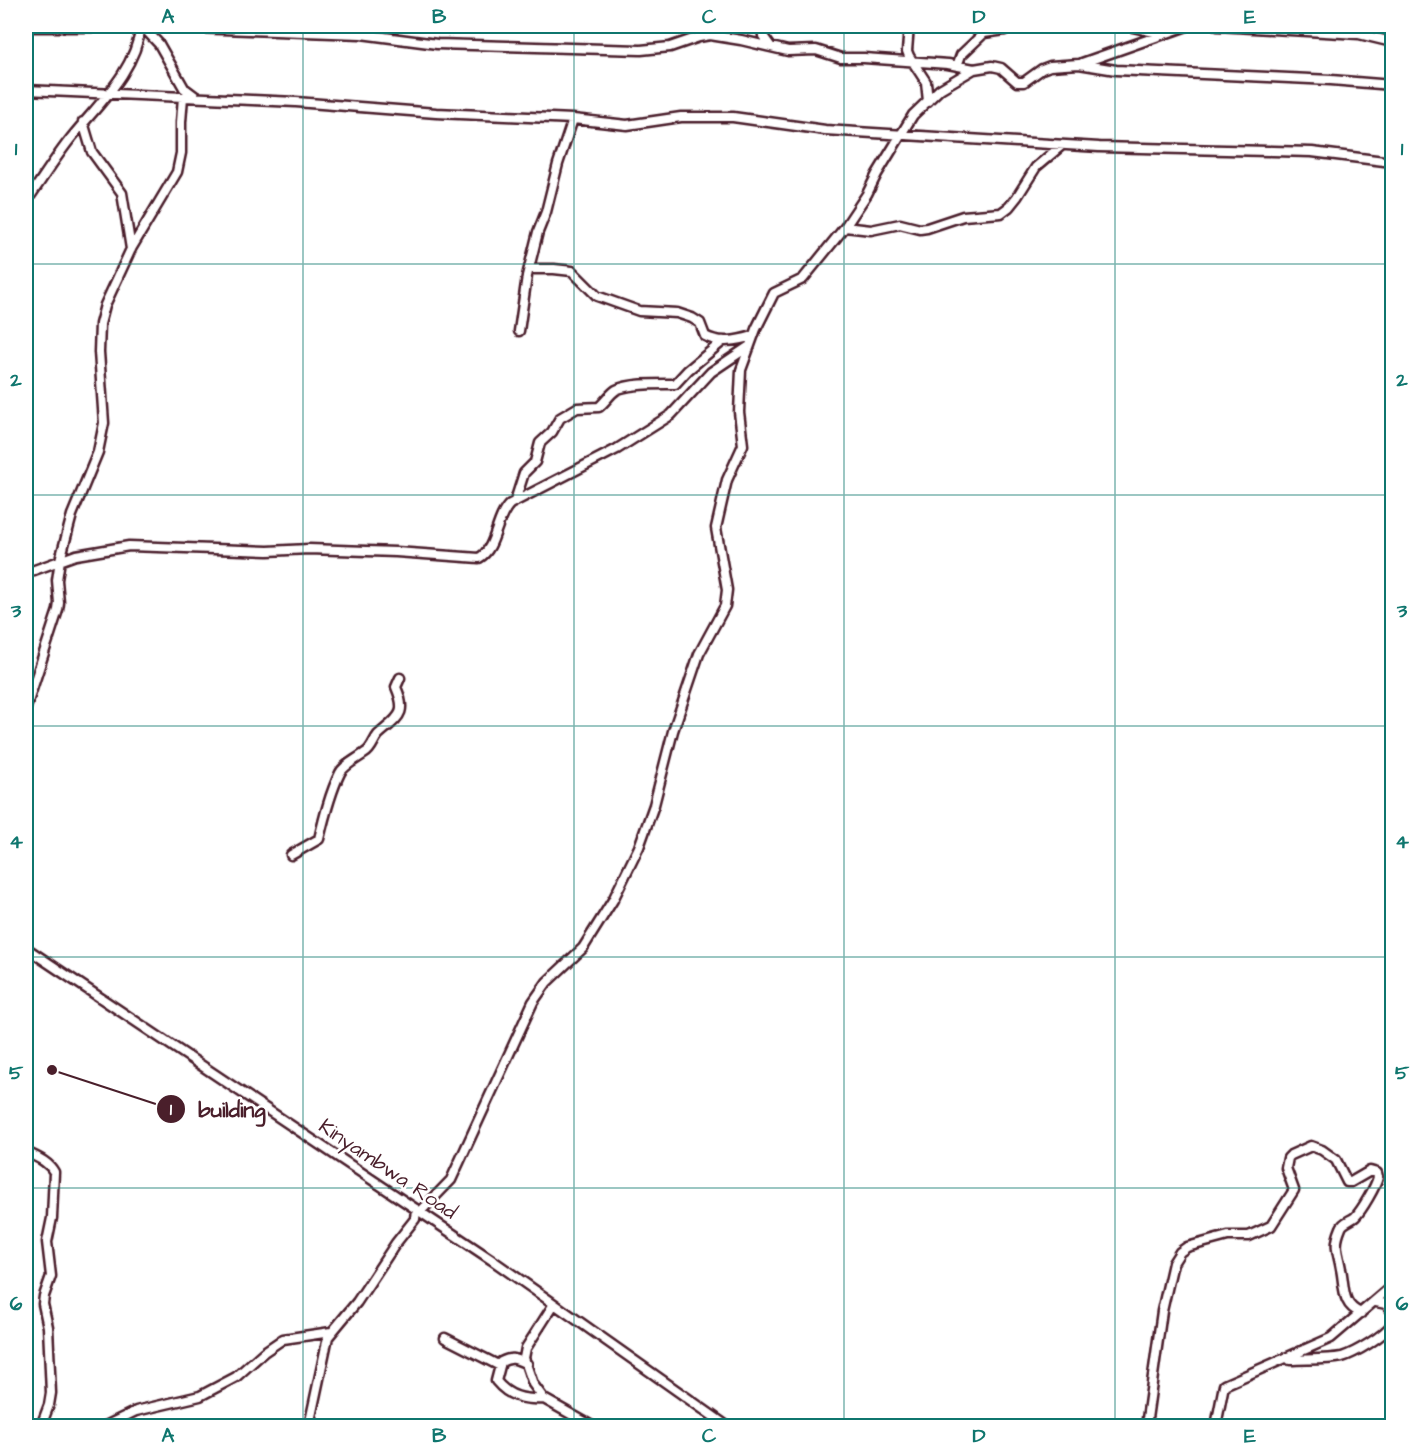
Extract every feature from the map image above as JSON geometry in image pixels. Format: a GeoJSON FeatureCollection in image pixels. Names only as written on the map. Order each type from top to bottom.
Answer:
{"type":"FeatureCollection","features":[{"type":"Feature","properties":{"kind":"street"},"geometry":{"type":"LineString","coordinates":[[26,202],[83,122],[110,93],[132,58],[142,26]]}},
{"type":"Feature","properties":{"kind":"street"},"geometry":{"type":"LineString","coordinates":[[142,26],[159,44],[184,87],[200,99]]}},
{"type":"Feature","properties":{"kind":"street"},"geometry":{"type":"LineString","coordinates":[[26,27],[142,26],[331,33],[359,30],[437,44],[642,50],[670,47],[710,35],[788,51],[816,50],[841,58],[864,57],[974,69],[992,66],[1001,68],[1017,82],[1024,82],[1050,66],[1079,64],[1116,70],[1331,80],[1392,86]]}},
{"type":"Feature","properties":{"kind":"street"},"geometry":{"type":"LineString","coordinates":[[331,33],[342,26]]}},
{"type":"Feature","properties":{"kind":"street"},"geometry":{"type":"LineString","coordinates":[[762,26],[763,36],[772,47]]}},
{"type":"Feature","properties":{"kind":"street"},"geometry":{"type":"LineString","coordinates":[[909,26],[907,51],[926,82],[928,101]]}},
{"type":"Feature","properties":{"kind":"street"},"geometry":{"type":"LineString","coordinates":[[957,66],[961,55],[984,33],[1005,30],[1009,26]]}},
{"type":"Feature","properties":{"kind":"street"},"geometry":{"type":"LineString","coordinates":[[1128,26],[1162,34]]}},
{"type":"Feature","properties":{"kind":"street"},"geometry":{"type":"LineString","coordinates":[[1079,64],[1187,26]]}},
{"type":"Feature","properties":{"kind":"street"},"geometry":{"type":"LineString","coordinates":[[1217,26],[1359,34],[1392,42]]}},
{"type":"Feature","properties":{"kind":"street"},"geometry":{"type":"LineString","coordinates":[[1378,26],[1392,28]]}},
{"type":"Feature","properties":{"kind":"street"},"geometry":{"type":"LineString","coordinates":[[309,1426],[315,1406],[326,1344],[331,1332],[357,1302],[396,1243],[415,1220],[418,1210],[450,1180],[533,1002],[547,982],[583,948],[613,900],[639,847],[654,805],[673,731],[699,654],[725,606],[727,590],[716,528],[723,491],[743,445],[739,388],[741,370],[748,346],[774,293],[803,279],[845,227],[913,115],[940,89],[974,69]]}},
{"type":"Feature","properties":{"kind":"street"},"geometry":{"type":"LineString","coordinates":[[26,90],[296,102],[436,113],[573,119],[627,125],[681,117],[733,117],[825,130],[1065,145],[1312,152],[1392,162]]}},
{"type":"Feature","properties":{"kind":"street"},"geometry":{"type":"LineString","coordinates":[[26,708],[58,610],[57,580],[72,515],[98,452],[101,439],[104,407],[99,352],[100,324],[105,305],[131,249],[179,167],[183,97]]}},
{"type":"Feature","properties":{"kind":"street"},"geometry":{"type":"LineString","coordinates":[[519,331],[537,232],[546,212],[558,164],[573,119]]}},
{"type":"Feature","properties":{"kind":"street"},"geometry":{"type":"LineString","coordinates":[[83,122],[92,152],[122,194],[131,249]]}},
{"type":"Feature","properties":{"kind":"street"},"geometry":{"type":"LineString","coordinates":[[845,227],[871,230],[900,224],[920,229],[971,214],[1001,213],[1010,207],[1036,166],[1059,147],[1065,145]]}},
{"type":"Feature","properties":{"kind":"street"},"geometry":{"type":"LineString","coordinates":[[529,269],[554,268],[572,271],[597,296],[639,311],[678,313],[692,318],[700,323],[705,336],[723,341],[753,336]]}},
{"type":"Feature","properties":{"kind":"street"},"geometry":{"type":"LineString","coordinates":[[515,501],[524,473],[535,462],[540,443],[552,432],[563,415],[577,408],[598,407],[615,390],[639,385],[676,383],[723,341]]}},
{"type":"Feature","properties":{"kind":"street"},"geometry":{"type":"LineString","coordinates":[[26,573],[60,560],[104,548],[129,546],[268,551],[309,549],[479,558],[487,551],[504,511],[515,501],[608,454],[670,415],[711,372],[748,346]]}},
{"type":"Feature","properties":{"kind":"street"},"geometry":{"type":"LineString","coordinates":[[291,855],[319,839],[323,820],[341,771],[369,750],[376,737],[394,723],[402,711],[402,701],[396,687],[400,678]]}},
{"type":"Feature","properties":{"kind":"street","name":"Kinyambwa Road"},"geometry":{"type":"LineString","coordinates":[[26,948],[418,1210],[727,1426]]}},
{"type":"Feature","properties":{"kind":"street"},"geometry":{"type":"LineString","coordinates":[[1146,1426],[1162,1311],[1173,1263],[1180,1252],[1187,1247],[1228,1236],[1249,1236],[1271,1226],[1294,1190],[1286,1168],[1288,1158],[1307,1147],[1314,1146],[1336,1160],[1347,1182],[1370,1171],[1377,1173],[1378,1176],[1360,1211],[1341,1227],[1335,1247],[1348,1304],[1361,1313]]}},
{"type":"Feature","properties":{"kind":"street"},"geometry":{"type":"LineString","coordinates":[[26,1152],[41,1158],[54,1172],[52,1218],[47,1242],[51,1276],[43,1304],[48,1327],[51,1393],[50,1405],[42,1426]]}},
{"type":"Feature","properties":{"kind":"street"},"geometry":{"type":"LineString","coordinates":[[1216,1426],[1224,1385],[1332,1338],[1392,1286]]}},
{"type":"Feature","properties":{"kind":"street"},"geometry":{"type":"LineString","coordinates":[[1376,1302],[1386,1304],[1392,1311]]}},
{"type":"Feature","properties":{"kind":"street"},"geometry":{"type":"LineString","coordinates":[[554,1304],[526,1348],[524,1358],[533,1384],[544,1399],[592,1426]]}},
{"type":"Feature","properties":{"kind":"street"},"geometry":{"type":"LineString","coordinates":[[1284,1360],[1343,1356],[1375,1340],[1388,1331],[1392,1324]]}},
{"type":"Feature","properties":{"kind":"street"},"geometry":{"type":"LineString","coordinates":[[105,1426],[136,1411],[200,1396],[236,1377],[264,1352],[283,1339],[331,1332]]}},
{"type":"Feature","properties":{"kind":"street"},"geometry":{"type":"LineString","coordinates":[[445,1338],[500,1366]]}},
{"type":"Feature","properties":{"kind":"street"},"geometry":{"type":"LineString","coordinates":[[526,1364],[513,1358],[501,1362],[496,1381],[504,1390],[527,1400],[544,1399]]}},
{"type":"Feature","properties":{"kind":"place","name":"building"},"geometry":{"type":"Point","coordinates":[52,1070]}}]}
